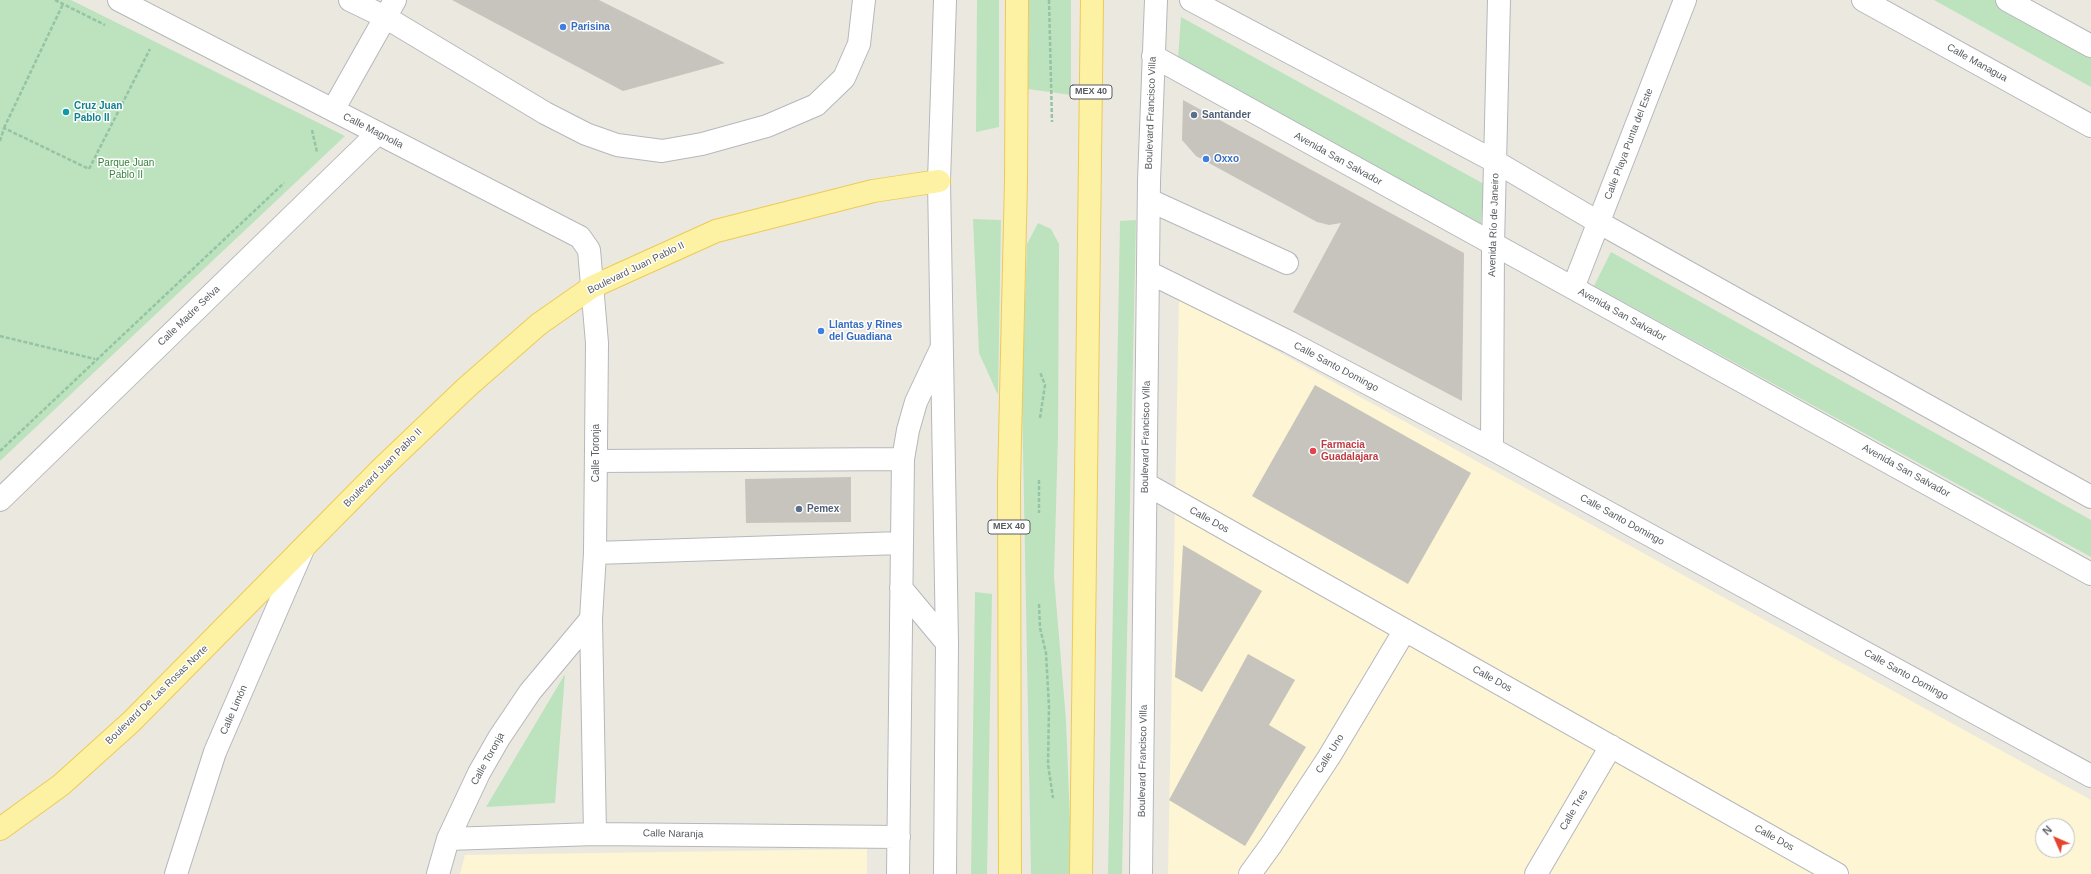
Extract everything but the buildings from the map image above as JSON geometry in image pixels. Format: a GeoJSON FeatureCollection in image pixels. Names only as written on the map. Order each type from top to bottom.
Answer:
{"type":"FeatureCollection","features":[{"type":"Feature","properties":{"kind":"main road","name":"MEX 40"},"geometry":{"type":"LineString","coordinates":[[1010,874],[1009,483],[1016,180],[1017,0]]}},
{"type":"Feature","properties":{"kind":"main road","name":"MEX 40"},"geometry":{"type":"LineString","coordinates":[[1081,874],[1092,0]]}},
{"type":"Feature","properties":{"kind":"main road","name":"Boulevard Juan Pablo II"},"geometry":{"type":"LineString","coordinates":[[303,549],[382,468],[467,387],[539,324],[592,287],[716,231],[873,191],[940,181]]}},
{"type":"Feature","properties":{"kind":"main road","name":"Boulevard De Las Rosas Norte"},"geometry":{"type":"LineString","coordinates":[[0,829],[61,785],[131,722],[303,549]]}},
{"type":"Feature","properties":{"kind":"street","name":"Calle Magnolia"},"geometry":{"type":"LineString","coordinates":[[120,0],[580,237],[589,250],[592,287]]}},
{"type":"Feature","properties":{"kind":"street"},"geometry":{"type":"LineString","coordinates":[[350,0],[390,9],[545,113],[586,134],[617,145],[662,152],[702,144],[768,126],[816,104],[844,78],[859,44],[864,0]]}},
{"type":"Feature","properties":{"kind":"street"},"geometry":{"type":"LineString","coordinates":[[945,0],[940,181],[941,348],[947,643],[945,874]]}},
{"type":"Feature","properties":{"kind":"street","name":"Boulevard Francisco Villa"},"geometry":{"type":"LineString","coordinates":[[1141,874],[1148,272],[1153,56],[1156,0]]}},
{"type":"Feature","properties":{"kind":"street"},"geometry":{"type":"LineString","coordinates":[[1191,0],[1496,162],[1598,222],[2091,497]]}},
{"type":"Feature","properties":{"kind":"street","name":"Avenida Río de Janeiro"},"geometry":{"type":"LineString","coordinates":[[1492,449],[1493,245],[1499,0]]}},
{"type":"Feature","properties":{"kind":"street","name":"Calle Playa Punta del Este"},"geometry":{"type":"LineString","coordinates":[[1573,288],[1685,0]]}},
{"type":"Feature","properties":{"kind":"street","name":"Calle Managua"},"geometry":{"type":"LineString","coordinates":[[1863,0],[2091,126]]}},
{"type":"Feature","properties":{"kind":"street"},"geometry":{"type":"LineString","coordinates":[[2007,0],[2091,46]]}},
{"type":"Feature","properties":{"kind":"street"},"geometry":{"type":"LineString","coordinates":[[333,110],[390,9]]}},
{"type":"Feature","properties":{"kind":"street","name":"Avenida San Salvador"},"geometry":{"type":"LineString","coordinates":[[1153,56],[2091,574]]}},
{"type":"Feature","properties":{"kind":"street","name":"Calle Madre Selva"},"geometry":{"type":"LineString","coordinates":[[0,500],[378,133]]}},
{"type":"Feature","properties":{"kind":"street"},"geometry":{"type":"LineString","coordinates":[[1150,200],[1287,263]]}},
{"type":"Feature","properties":{"kind":"street","name":"Calle Santo Domingo"},"geometry":{"type":"LineString","coordinates":[[1148,272],[1289,342],[1492,449],[2091,776]]}},
{"type":"Feature","properties":{"kind":"street","name":"Calle Toronja"},"geometry":{"type":"LineString","coordinates":[[592,287],[596,343],[595,553],[591,619],[595,834]]}},
{"type":"Feature","properties":{"kind":"street"},"geometry":{"type":"LineString","coordinates":[[898,874],[903,459],[908,430],[916,402],[941,348]]}},
{"type":"Feature","properties":{"kind":"street"},"geometry":{"type":"LineString","coordinates":[[596,461],[903,459]]}},
{"type":"Feature","properties":{"kind":"street","name":"Calle Dos"},"geometry":{"type":"LineString","coordinates":[[1146,484],[1837,874]]}},
{"type":"Feature","properties":{"kind":"street"},"geometry":{"type":"LineString","coordinates":[[595,553],[901,543]]}},
{"type":"Feature","properties":{"kind":"street","name":"Calle Limón"},"geometry":{"type":"LineString","coordinates":[[176,874],[215,752],[303,549]]}},
{"type":"Feature","properties":{"kind":"street"},"geometry":{"type":"LineString","coordinates":[[901,588],[947,643]]}},
{"type":"Feature","properties":{"kind":"street","name":"Calle Toronja"},"geometry":{"type":"LineString","coordinates":[[438,874],[448,839],[479,773],[499,738],[530,692],[591,619]]}},
{"type":"Feature","properties":{"kind":"street","name":"Calle Uno"},"geometry":{"type":"LineString","coordinates":[[1250,874],[1329,757],[1405,630]]}},
{"type":"Feature","properties":{"kind":"street","name":"Calle Tres"},"geometry":{"type":"LineString","coordinates":[[1536,874],[1611,746]]}},
{"type":"Feature","properties":{"kind":"street","name":"Calle Naranja"},"geometry":{"type":"LineString","coordinates":[[448,839],[595,834],[899,837]]}},
{"type":"Feature","properties":{"kind":"path"},"geometry":{"type":"LineString","coordinates":[[55,0],[110,28]]}},
{"type":"Feature","properties":{"kind":"path"},"geometry":{"type":"LineString","coordinates":[[1049,0],[1052,122]]}},
{"type":"Feature","properties":{"kind":"path"},"geometry":{"type":"LineString","coordinates":[[0,141],[4,128],[63,4]]}},
{"type":"Feature","properties":{"kind":"path"},"geometry":{"type":"LineString","coordinates":[[143,45],[156,52]]}},
{"type":"Feature","properties":{"kind":"path"},"geometry":{"type":"LineString","coordinates":[[4,128],[89,170],[150,48]]}},
{"type":"Feature","properties":{"kind":"path"},"geometry":{"type":"LineString","coordinates":[[311,128],[317,152],[312,157]]}},
{"type":"Feature","properties":{"kind":"path"},"geometry":{"type":"LineString","coordinates":[[0,451],[288,179]]}},
{"type":"Feature","properties":{"kind":"path"},"geometry":{"type":"LineString","coordinates":[[0,336],[96,359]]}},
{"type":"Feature","properties":{"kind":"path"},"geometry":{"type":"LineString","coordinates":[[1038,366],[1045,385],[1039,422]]}},
{"type":"Feature","properties":{"kind":"path"},"geometry":{"type":"LineString","coordinates":[[1038,473],[1038,518]]}},
{"type":"Feature","properties":{"kind":"path"},"geometry":{"type":"LineString","coordinates":[[1039,600],[1040,628],[1046,653],[1049,707],[1048,764],[1053,802]]}},
{"type":"Feature","properties":{"kind":"shaded area"},"geometry":{"type":"Polygon","coordinates":[[[1179,297],[2091,800],[2091,874],[1168,874],[1179,297]]]}},
{"type":"Feature","properties":{"kind":"shaded area"},"geometry":{"type":"Polygon","coordinates":[[[867,849],[867,874],[460,874],[465,855],[867,849]]]}},
{"type":"Feature","properties":{"kind":"green space","name":"Parque Juan Pablo II"},"geometry":{"type":"Polygon","coordinates":[[[0,0],[71,0],[345,136],[0,461],[0,0]]]}},
{"type":"Feature","properties":{"kind":"green space"},"geometry":{"type":"Polygon","coordinates":[[[977,0],[999,0],[999,127],[976,132],[977,0]]]}},
{"type":"Feature","properties":{"kind":"green space"},"geometry":{"type":"Polygon","coordinates":[[[1029,0],[1071,0],[1071,95],[1028,89],[1029,0]]]}},
{"type":"Feature","properties":{"kind":"green space"},"geometry":{"type":"Polygon","coordinates":[[[1934,0],[2007,0],[2091,47],[2091,87],[1934,0]]]}},
{"type":"Feature","properties":{"kind":"green space"},"geometry":{"type":"Polygon","coordinates":[[[1181,17],[1484,184],[1481,224],[1178,58],[1181,17]]]}},
{"type":"Feature","properties":{"kind":"green space"},"geometry":{"type":"Polygon","coordinates":[[[973,219],[1001,220],[998,395],[979,353],[973,219]]]}},
{"type":"Feature","properties":{"kind":"green space"},"geometry":{"type":"Polygon","coordinates":[[[1136,220],[1122,874],[1108,874],[1120,221],[1136,220]]]}},
{"type":"Feature","properties":{"kind":"green space"},"geometry":{"type":"Polygon","coordinates":[[[1038,223],[1051,229],[1059,244],[1058,437],[1054,577],[1066,720],[1072,874],[1031,874],[1022,394],[1027,244],[1038,223]]]}},
{"type":"Feature","properties":{"kind":"green space"},"geometry":{"type":"Polygon","coordinates":[[[1611,252],[2091,520],[2091,557],[1594,286],[1611,252]]]}},
{"type":"Feature","properties":{"kind":"green space"},"geometry":{"type":"Polygon","coordinates":[[[975,592],[992,594],[987,874],[971,874],[975,592]]]}},
{"type":"Feature","properties":{"kind":"green space"},"geometry":{"type":"Polygon","coordinates":[[[565,674],[555,803],[486,807],[565,674]]]}},
{"type":"Feature","properties":{"kind":"place","name":"Parisina"},"geometry":{"type":"Point","coordinates":[563,27]}},
{"type":"Feature","properties":{"kind":"place","name":"Cruz Juan Pablo II"},"geometry":{"type":"Point","coordinates":[66,112]}},
{"type":"Feature","properties":{"kind":"place","name":"Santander"},"geometry":{"type":"Point","coordinates":[1194,115]}},
{"type":"Feature","properties":{"kind":"place","name":"Oxxo"},"geometry":{"type":"Point","coordinates":[1206,159]}},
{"type":"Feature","properties":{"kind":"place","name":"Llantas y Rines del Guadiana"},"geometry":{"type":"Point","coordinates":[821,331]}},
{"type":"Feature","properties":{"kind":"place","name":"Farmacia Guadalajara"},"geometry":{"type":"Point","coordinates":[1313,451]}},
{"type":"Feature","properties":{"kind":"place","name":"Pemex"},"geometry":{"type":"Point","coordinates":[799,509]}}]}
